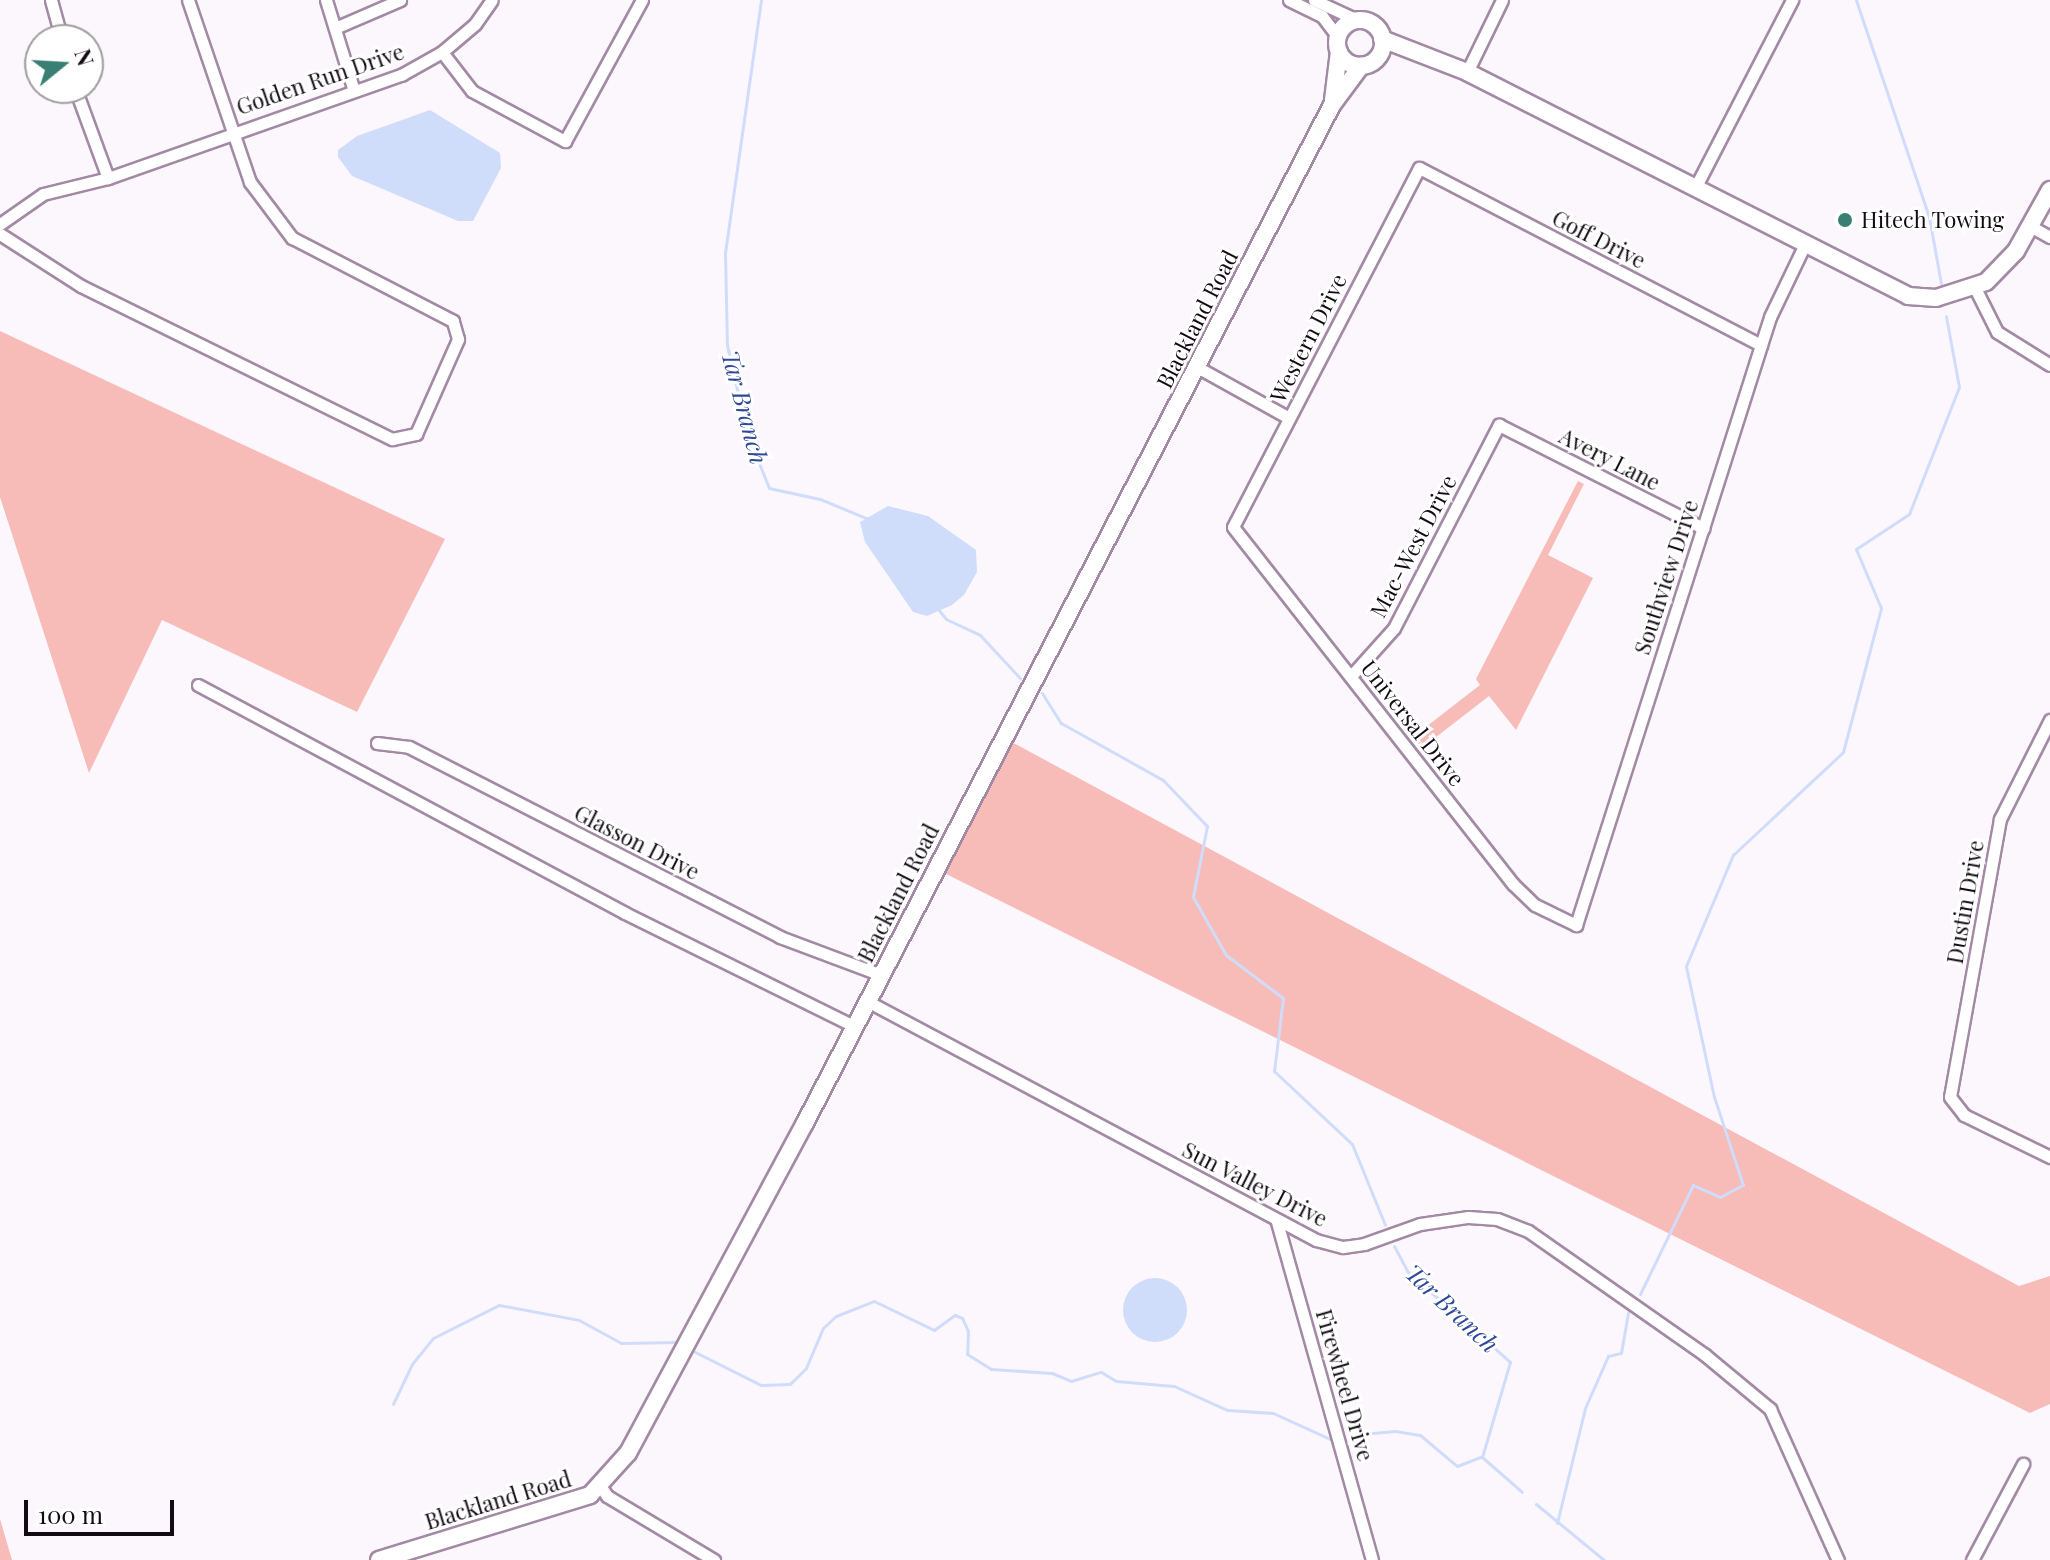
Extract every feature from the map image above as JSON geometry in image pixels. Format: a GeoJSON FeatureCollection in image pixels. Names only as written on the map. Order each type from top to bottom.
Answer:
{"type":"FeatureCollection","features":[{"type":"Feature","properties":{"kind":"street"},"geometry":{"type":"LineString","coordinates":[[51,0],[58,24]]}},
{"type":"Feature","properties":{"kind":"street"},"geometry":{"type":"LineString","coordinates":[[0,234],[81,286],[392,439],[416,434],[458,339],[453,321],[292,238],[250,182],[188,0]]}},
{"type":"Feature","properties":{"kind":"street"},"geometry":{"type":"LineString","coordinates":[[326,0],[354,91]]}},
{"type":"Feature","properties":{"kind":"street"},"geometry":{"type":"LineString","coordinates":[[335,28],[400,0]]}},
{"type":"Feature","properties":{"kind":"street","name":"Golden Run Drive"},"geometry":{"type":"LineString","coordinates":[[0,224],[43,194],[108,178],[231,131],[401,75],[442,52],[475,24],[492,0]]}},
{"type":"Feature","properties":{"kind":"street"},"geometry":{"type":"LineString","coordinates":[[442,52],[472,91],[565,141],[642,0]]}},
{"type":"Feature","properties":{"kind":"street"},"geometry":{"type":"LineString","coordinates":[[1289,0],[1322,16],[1351,64],[1412,53]]}},
{"type":"Feature","properties":{"kind":"street"},"geometry":{"type":"LineString","coordinates":[[1314,0],[1372,24],[1382,39],[1467,72],[1804,246],[1908,296],[1936,298],[1975,288],[2009,260],[2050,190]]}},
{"type":"Feature","properties":{"kind":"street"},"geometry":{"type":"LineString","coordinates":[[1467,72],[1502,0]]}},
{"type":"Feature","properties":{"kind":"street"},"geometry":{"type":"LineString","coordinates":[[1695,188],[1792,0]]}},
{"type":"Feature","properties":{"kind":"street"},"geometry":{"type":"LineString","coordinates":[[1339,44],[1357,20]]}},
{"type":"Feature","properties":{"kind":"street"},"geometry":{"type":"LineString","coordinates":[[1368,63],[1382,39]]}},
{"type":"Feature","properties":{"kind":"street","name":"Blackland Road"},"geometry":{"type":"LineString","coordinates":[[1332,105],[1339,44]]}},
{"type":"Feature","properties":{"kind":"street","name":"Blackland Road"},"geometry":{"type":"LineString","coordinates":[[379,1560],[566,1505],[601,1487],[643,1429],[1332,105],[1368,63]]}},
{"type":"Feature","properties":{"kind":"street"},"geometry":{"type":"LineString","coordinates":[[81,104],[108,178]]}},
{"type":"Feature","properties":{"kind":"street","name":"Goff Drive"},"geometry":{"type":"LineString","coordinates":[[1419,168],[1761,345]]}},
{"type":"Feature","properties":{"kind":"street","name":"Western Drive"},"geometry":{"type":"LineString","coordinates":[[1233,527],[1419,168]]}},
{"type":"Feature","properties":{"kind":"street"},"geometry":{"type":"LineString","coordinates":[[2030,226],[2050,237]]}},
{"type":"Feature","properties":{"kind":"street","name":"Southview Drive"},"geometry":{"type":"LineString","coordinates":[[1576,925],[1761,345],[1804,246]]}},
{"type":"Feature","properties":{"kind":"street"},"geometry":{"type":"LineString","coordinates":[[1975,288],[1997,332],[2050,365]]}},
{"type":"Feature","properties":{"kind":"street"},"geometry":{"type":"LineString","coordinates":[[1197,367],[1289,418]]}},
{"type":"Feature","properties":{"kind":"street","name":"Avery Lane"},"geometry":{"type":"LineString","coordinates":[[1499,425],[1703,528]]}},
{"type":"Feature","properties":{"kind":"street","name":"Mac-West Drive"},"geometry":{"type":"LineString","coordinates":[[1351,676],[1394,628],[1499,425]]}},
{"type":"Feature","properties":{"kind":"street","name":"Universal Drive"},"geometry":{"type":"LineString","coordinates":[[1233,527],[1513,884],[1535,905],[1576,925]]}},
{"type":"Feature","properties":{"kind":"street"},"geometry":{"type":"LineString","coordinates":[[198,685],[625,913],[854,1026]]}},
{"type":"Feature","properties":{"kind":"street","name":"Dustin Drive"},"geometry":{"type":"LineString","coordinates":[[2050,720],[2000,819],[1951,1102],[1964,1115],[2050,1157]]}},
{"type":"Feature","properties":{"kind":"street","name":"Glasson Drive"},"geometry":{"type":"LineString","coordinates":[[377,743],[409,747],[780,937],[881,975]]}},
{"type":"Feature","properties":{"kind":"street","name":"Sun Valley Drive"},"geometry":{"type":"LineString","coordinates":[[867,1001],[1277,1222],[1343,1247],[1445,1219],[1497,1219],[1528,1231],[1705,1355],[1770,1409],[1838,1560]]}},
{"type":"Feature","properties":{"kind":"street","name":"Firewheel Drive"},"geometry":{"type":"LineString","coordinates":[[1277,1222],[1372,1560]]}},
{"type":"Feature","properties":{"kind":"street"},"geometry":{"type":"LineString","coordinates":[[1972,1560],[2023,1464]]}},
{"type":"Feature","properties":{"kind":"street"},"geometry":{"type":"LineString","coordinates":[[601,1487],[607,1496],[714,1560]]}},
{"type":"Feature","properties":{"kind":"shaded area"},"geometry":{"type":"Polygon","coordinates":[[[0,331],[445,539],[357,712],[162,620],[89,773],[0,497],[0,331]]]}},
{"type":"Feature","properties":{"kind":"shaded area"},"geometry":{"type":"Polygon","coordinates":[[[1578,481],[1584,484],[1548,555],[1593,578],[1516,730],[1489,696],[1422,748],[1413,737],[1480,685],[1476,679],[1578,481]]]}},
{"type":"Feature","properties":{"kind":"shaded area"},"geometry":{"type":"Polygon","coordinates":[[[995,733],[2019,1286],[2050,1276],[2050,1404],[2030,1413],[930,866],[995,733]]]}},
{"type":"Feature","properties":{"kind":"shaded area"},"geometry":{"type":"Polygon","coordinates":[[[0,1519],[12,1560],[0,1560],[0,1519]]]}},
{"type":"Feature","properties":{"kind":"water"},"geometry":{"type":"Polygon","coordinates":[[[430,110],[500,153],[501,168],[473,221],[458,221],[352,176],[338,157],[338,150],[357,136],[430,110]]]}},
{"type":"Feature","properties":{"kind":"water"},"geometry":{"type":"Polygon","coordinates":[[[888,506],[928,516],[976,550],[977,572],[964,595],[952,605],[927,616],[913,612],[865,542],[860,522],[888,506]]]}},
{"type":"Feature","properties":{"kind":"water"},"geometry":{"type":"Polygon","coordinates":[[[1155,1278],[1173,1284],[1181,1292],[1187,1310],[1181,1328],[1173,1336],[1155,1342],[1137,1336],[1129,1328],[1123,1310],[1129,1292],[1137,1284],[1155,1278]]]}},
{"type":"Feature","properties":{"kind":"waterway","name":"Tar Branch"},"geometry":{"type":"LineString","coordinates":[[761,0],[725,252],[727,345],[747,433],[769,488],[820,499],[866,518]]}},
{"type":"Feature","properties":{"kind":"waterway"},"geometry":{"type":"LineString","coordinates":[[1856,0],[1929,217],[1941,284]]}},
{"type":"Feature","properties":{"kind":"waterway"},"geometry":{"type":"LineString","coordinates":[[1640,1294],[1693,1185],[1720,1197],[1743,1185],[1714,1097],[1686,966],[1733,855],[1843,752],[1881,608],[1856,549],[1909,514],[1959,387],[1946,316]]}},
{"type":"Feature","properties":{"kind":"waterway","name":"Tar Branch"},"geometry":{"type":"LineString","coordinates":[[938,609],[946,619],[980,635],[1020,678]]}},
{"type":"Feature","properties":{"kind":"waterway","name":"Tar Branch"},"geometry":{"type":"LineString","coordinates":[[1042,693],[1061,723],[1163,780],[1207,826],[1193,897],[1226,955],[1283,998],[1274,1071],[1352,1144],[1385,1225]]}},
{"type":"Feature","properties":{"kind":"waterway","name":"Tar Branch"},"geometry":{"type":"LineString","coordinates":[[1394,1246],[1408,1272],[1510,1362],[1482,1457],[1522,1492]]}},
{"type":"Feature","properties":{"kind":"waterway"},"geometry":{"type":"LineString","coordinates":[[695,1352],[761,1385],[790,1384],[806,1368],[823,1328],[836,1316],[874,1301],[934,1330],[955,1315],[962,1318],[968,1331],[967,1354],[991,1369],[1052,1373],[1071,1381],[1101,1372],[1116,1381],[1174,1386],[1227,1410],[1273,1413],[1330,1439]]}},
{"type":"Feature","properties":{"kind":"waterway"},"geometry":{"type":"LineString","coordinates":[[393,1404],[412,1364],[433,1338],[499,1305],[579,1320],[621,1343],[676,1342]]}},
{"type":"Feature","properties":{"kind":"waterway"},"geometry":{"type":"LineString","coordinates":[[1557,1523],[1585,1408],[1608,1356],[1621,1353],[1628,1313]]}},
{"type":"Feature","properties":{"kind":"waterway"},"geometry":{"type":"LineString","coordinates":[[1351,1435],[1395,1431],[1420,1435],[1457,1466],[1481,1457]]}},
{"type":"Feature","properties":{"kind":"waterway","name":"Tar Branch"},"geometry":{"type":"LineString","coordinates":[[1536,1504],[1604,1560]]}},
{"type":"Feature","properties":{"kind":"place","name":"Hitech Towing"},"geometry":{"type":"Point","coordinates":[1845,220]}}]}
